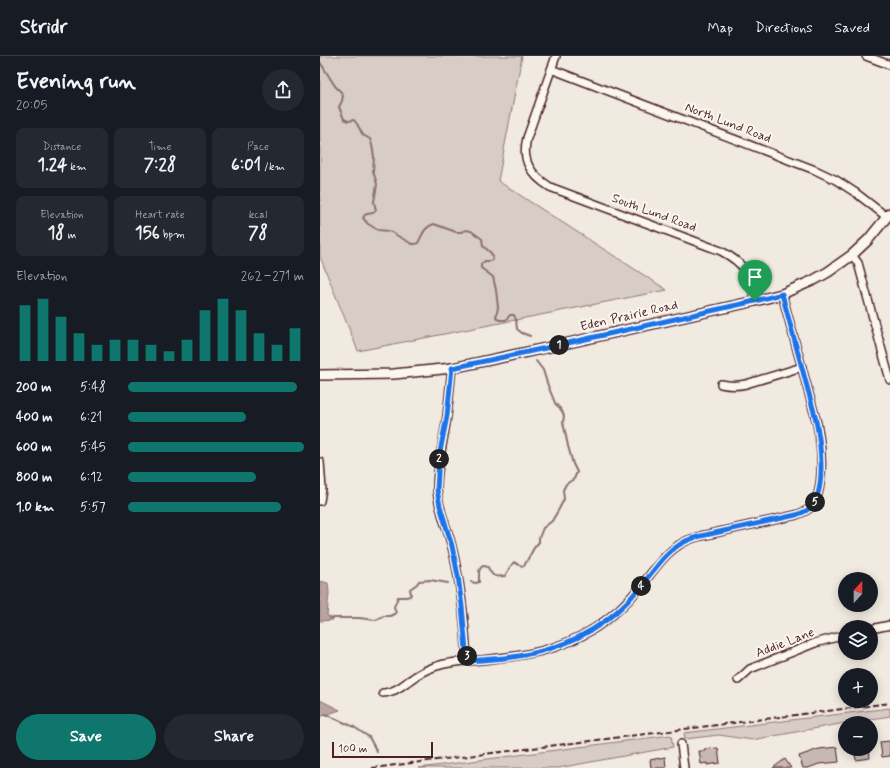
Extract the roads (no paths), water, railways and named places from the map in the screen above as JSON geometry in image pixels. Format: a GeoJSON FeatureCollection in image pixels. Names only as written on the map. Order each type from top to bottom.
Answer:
{"type":"FeatureCollection","features":[{"type":"Feature","properties":{"kind":"main road","name":"Eden Prairie Road"},"geometry":{"type":"LineString","coordinates":[[320,375],[394,374],[452,368],[782,294],[814,280],[852,255],[868,240],[888,215]]}},
{"type":"Feature","properties":{"kind":"street"},"geometry":{"type":"LineString","coordinates":[[551,69],[556,56]]}},
{"type":"Feature","properties":{"kind":"street"},"geometry":{"type":"LineString","coordinates":[[866,56],[877,58],[890,65]]}},
{"type":"Feature","properties":{"kind":"street","name":"South Lund Road"},"geometry":{"type":"LineString","coordinates":[[551,69],[525,146],[527,164],[533,173],[550,187],[731,256],[740,263],[747,272],[752,283],[755,301]]}},
{"type":"Feature","properties":{"kind":"street","name":"North Lund Road"},"geometry":{"type":"LineString","coordinates":[[551,69],[815,170],[836,180],[888,215]]}},
{"type":"Feature","properties":{"kind":"street"},"geometry":{"type":"LineString","coordinates":[[852,255],[858,263],[890,380]]}},
{"type":"Feature","properties":{"kind":"street"},"geometry":{"type":"LineString","coordinates":[[383,693],[392,692],[423,671],[436,666],[449,663],[517,656],[558,647],[595,628],[612,616],[679,544],[701,536],[796,515],[805,512],[812,507],[817,499],[819,491],[821,456],[818,429],[782,294]]}},
{"type":"Feature","properties":{"kind":"street"},"geometry":{"type":"LineString","coordinates":[[721,384],[738,386],[802,367]]}},
{"type":"Feature","properties":{"kind":"street"},"geometry":{"type":"LineString","coordinates":[[452,368],[447,416],[439,457],[437,490],[440,506],[452,546],[458,576],[467,661]]}},
{"type":"Feature","properties":{"kind":"street"},"geometry":{"type":"LineString","coordinates":[[320,462],[322,489],[320,501]]}},
{"type":"Feature","properties":{"kind":"street"},"geometry":{"type":"LineString","coordinates":[[878,628],[890,626]]}},
{"type":"Feature","properties":{"kind":"street","name":"Addie Lane"},"geometry":{"type":"LineString","coordinates":[[738,680],[750,669],[815,643],[838,637]]}},
{"type":"Feature","properties":{"kind":"street"},"geometry":{"type":"LineString","coordinates":[[681,744],[684,768]]}},
{"type":"Feature","properties":{"kind":"waterway"},"geometry":{"type":"LineString","coordinates":[[320,62],[343,96],[339,107],[344,119],[348,121],[354,120],[363,135],[370,139],[372,145],[374,157],[373,171],[377,184],[374,202],[376,210],[373,213],[366,214],[363,218],[368,224],[378,230],[389,231],[412,244],[418,243],[426,229],[434,224],[456,232],[466,230],[471,231],[482,239],[483,246],[491,253],[493,257],[491,261],[485,261],[481,264],[481,268],[493,277],[498,307],[496,317],[499,320],[506,320],[510,315],[514,315],[517,329],[530,336]]}},
{"type":"Feature","properties":{"kind":"waterway"},"geometry":{"type":"LineString","coordinates":[[471,582],[479,582],[479,571],[482,566],[488,567],[495,576],[505,576],[514,562],[524,566],[539,542],[543,528],[552,521],[559,509],[564,499],[563,490],[566,484],[574,479],[577,472],[568,446],[563,422],[564,416],[562,411],[555,403],[543,370],[536,361]]}},
{"type":"Feature","properties":{"kind":"waterway"},"geometry":{"type":"LineString","coordinates":[[330,618],[359,618],[376,620],[384,616],[390,616],[396,613],[394,607],[398,597],[410,596],[410,589],[419,581],[430,580],[448,583]]}},
{"type":"Feature","properties":{"kind":"waterway"},"geometry":{"type":"LineString","coordinates":[[325,714],[354,727],[369,737],[377,752]]}},
{"type":"Feature","properties":{"kind":"railway"},"geometry":{"type":"LineString","coordinates":[[372,768],[890,703]]}}]}
